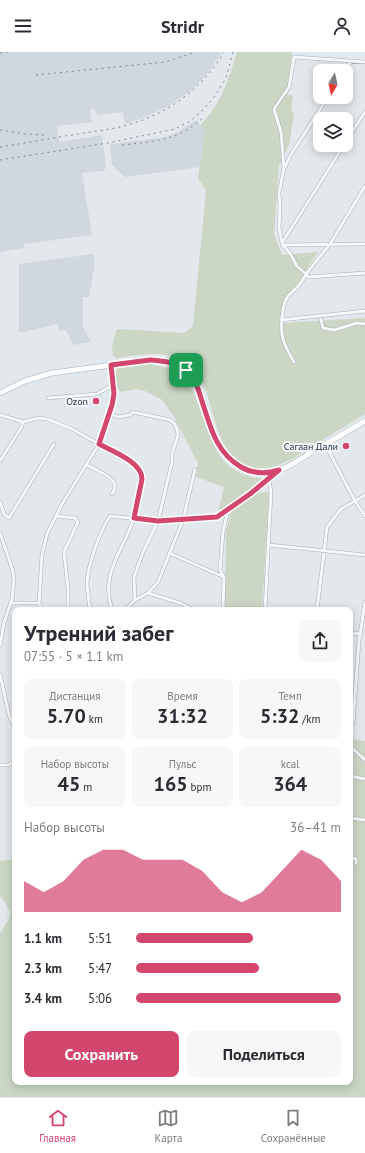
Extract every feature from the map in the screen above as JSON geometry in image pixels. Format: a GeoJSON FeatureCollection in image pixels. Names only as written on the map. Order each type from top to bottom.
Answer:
{"type":"FeatureCollection","features":[{"type":"Feature","properties":{"kind":"main road"},"geometry":{"type":"LineString","coordinates":[[0,393],[25,382],[52,373],[150,360],[165,361],[186,370],[193,379],[198,388],[215,439],[227,457],[244,468],[254,472],[264,473],[279,470],[365,421]]}},
{"type":"Feature","properties":{"kind":"street"},"geometry":{"type":"LineString","coordinates":[[284,168],[281,132],[274,109],[289,88],[294,52]]}},
{"type":"Feature","properties":{"kind":"street"},"geometry":{"type":"LineString","coordinates":[[294,57],[365,62]]}},
{"type":"Feature","properties":{"kind":"street"},"geometry":{"type":"LineString","coordinates":[[323,104],[284,168],[279,193],[279,226],[282,244],[291,255],[297,266],[308,277],[365,273]]}},
{"type":"Feature","properties":{"kind":"street"},"geometry":{"type":"LineString","coordinates":[[353,130],[365,112]]}},
{"type":"Feature","properties":{"kind":"street"},"geometry":{"type":"LineString","coordinates":[[282,244],[340,152]]}},
{"type":"Feature","properties":{"kind":"street"},"geometry":{"type":"LineString","coordinates":[[294,362],[283,339],[282,320],[287,297],[303,281],[306,274],[330,244],[365,186]]}},
{"type":"Feature","properties":{"kind":"street"},"geometry":{"type":"LineString","coordinates":[[282,244],[365,244]]}},
{"type":"Feature","properties":{"kind":"street"},"geometry":{"type":"LineString","coordinates":[[282,320],[365,311]]}},
{"type":"Feature","properties":{"kind":"street"},"geometry":{"type":"LineString","coordinates":[[320,316],[323,328],[334,330],[357,323],[365,324]]}},
{"type":"Feature","properties":{"kind":"street"},"geometry":{"type":"LineString","coordinates":[[41,607],[39,603],[42,555],[46,534],[99,444],[114,394],[111,365]]}},
{"type":"Feature","properties":{"kind":"street"},"geometry":{"type":"LineString","coordinates":[[48,398],[97,394],[113,385]]}},
{"type":"Feature","properties":{"kind":"street"},"geometry":{"type":"LineString","coordinates":[[109,413],[118,417],[130,415],[133,412],[170,420],[177,429],[178,435],[172,454],[172,461],[158,521],[143,552],[134,577],[135,600]]}},
{"type":"Feature","properties":{"kind":"street"},"geometry":{"type":"LineString","coordinates":[[0,414],[23,422],[39,418],[47,419],[72,429],[131,462],[142,472],[134,518],[113,564],[109,585],[112,607]]}},
{"type":"Feature","properties":{"kind":"street"},"geometry":{"type":"LineString","coordinates":[[0,461],[21,428],[23,422]]}},
{"type":"Feature","properties":{"kind":"street"},"geometry":{"type":"LineString","coordinates":[[0,502],[4,514],[9,518],[54,444]]}},
{"type":"Feature","properties":{"kind":"street"},"geometry":{"type":"LineString","coordinates":[[325,444],[355,501],[365,516]]}},
{"type":"Feature","properties":{"kind":"street"},"geometry":{"type":"LineString","coordinates":[[87,465],[115,482],[112,494]]}},
{"type":"Feature","properties":{"kind":"street"},"geometry":{"type":"LineString","coordinates":[[128,607],[135,600],[148,593],[158,582],[183,520],[195,469]]}},
{"type":"Feature","properties":{"kind":"street"},"geometry":{"type":"LineString","coordinates":[[90,607],[87,583],[91,562],[100,535],[110,516],[158,521],[217,517],[269,480],[279,470]]}},
{"type":"Feature","properties":{"kind":"street"},"geometry":{"type":"LineString","coordinates":[[265,607],[271,492],[269,480]]}},
{"type":"Feature","properties":{"kind":"street"},"geometry":{"type":"LineString","coordinates":[[317,607],[327,527],[341,509],[365,495]]}},
{"type":"Feature","properties":{"kind":"street"},"geometry":{"type":"LineString","coordinates":[[223,607],[224,577],[220,570],[228,509]]}},
{"type":"Feature","properties":{"kind":"street"},"geometry":{"type":"LineString","coordinates":[[56,516],[76,518],[78,522],[64,552],[68,589],[68,607]]}},
{"type":"Feature","properties":{"kind":"street"},"geometry":{"type":"LineString","coordinates":[[0,533],[12,568],[14,579],[0,646]]}},
{"type":"Feature","properties":{"kind":"street"},"geometry":{"type":"LineString","coordinates":[[269,545],[365,555]]}},
{"type":"Feature","properties":{"kind":"street"},"geometry":{"type":"LineString","coordinates":[[169,553],[224,577]]}},
{"type":"Feature","properties":{"kind":"street"},"geometry":{"type":"LineString","coordinates":[[148,593],[188,607]]}},
{"type":"Feature","properties":{"kind":"street"},"geometry":{"type":"LineString","coordinates":[[353,711],[359,641],[365,602]]}},
{"type":"Feature","properties":{"kind":"street"},"geometry":{"type":"LineString","coordinates":[[10,603],[39,603]]}},
{"type":"Feature","properties":{"kind":"street"},"geometry":{"type":"LineString","coordinates":[[353,633],[361,634]]}},
{"type":"Feature","properties":{"kind":"street"},"geometry":{"type":"LineString","coordinates":[[0,674],[9,714],[12,721]]}},
{"type":"Feature","properties":{"kind":"street"},"geometry":{"type":"LineString","coordinates":[[353,749],[365,760]]}},
{"type":"Feature","properties":{"kind":"street"},"geometry":{"type":"LineString","coordinates":[[0,765],[10,765],[12,763]]}},
{"type":"Feature","properties":{"kind":"street"},"geometry":{"type":"LineString","coordinates":[[353,776],[365,778]]}},
{"type":"Feature","properties":{"kind":"street"},"geometry":{"type":"LineString","coordinates":[[353,818],[365,820]]}},
{"type":"Feature","properties":{"kind":"street"},"geometry":{"type":"LineString","coordinates":[[353,858],[356,859],[356,863]]}},
{"type":"Feature","properties":{"kind":"shaded area"},"geometry":{"type":"Polygon","coordinates":[[[0,52],[222,52],[208,73],[193,89],[167,107],[146,117],[125,124],[123,112],[98,115],[93,108],[90,109],[92,122],[57,126],[59,142],[102,135],[106,167],[104,171],[82,173],[92,235],[24,244],[24,248],[0,252],[0,52]]]}},
{"type":"Feature","properties":{"kind":"shaded area"},"geometry":{"type":"Polygon","coordinates":[[[196,120],[205,131],[200,167],[125,177],[112,165],[110,144],[166,137],[178,132],[196,120]]]}},
{"type":"Feature","properties":{"kind":"shaded area"},"geometry":{"type":"Polygon","coordinates":[[[93,254],[95,261],[89,297],[83,297],[83,327],[91,342],[73,345],[66,330],[59,331],[58,324],[19,333],[19,264],[93,254]]]}},
{"type":"Feature","properties":{"kind":"green space"},"geometry":{"type":"Polygon","coordinates":[[[237,52],[292,52],[287,94],[293,96],[291,111],[294,113],[289,145],[279,166],[274,234],[282,255],[318,252],[282,307],[282,323],[365,318],[365,414],[290,460],[264,469],[248,466],[231,454],[223,442],[217,428],[209,398],[203,384],[196,372],[185,362],[169,355],[161,354],[117,358],[113,356],[112,345],[117,329],[184,333],[193,326],[206,190],[198,178],[205,131],[200,125],[214,109],[219,100],[231,72],[237,52]]]}},
{"type":"Feature","properties":{"kind":"green space"},"geometry":{"type":"Polygon","coordinates":[[[149,364],[162,366],[178,372],[183,376],[193,392],[209,434],[222,459],[232,468],[245,475],[261,478],[262,480],[218,513],[224,487],[196,477],[198,463],[173,415],[161,399],[145,391],[136,389],[121,392],[117,388],[115,373],[117,368],[149,364]]]}},
{"type":"Feature","properties":{"kind":"green space"},"geometry":{"type":"Polygon","coordinates":[[[267,492],[269,494],[262,607],[225,607],[226,531],[231,512],[257,493],[267,492]]]}},
{"type":"Feature","properties":{"kind":"green space"},"geometry":{"type":"Polygon","coordinates":[[[353,739],[365,741],[365,1097],[0,1097],[0,933],[9,919],[10,912],[0,896],[0,861],[12,859],[12,1085],[353,1085],[353,739]]]}},
{"type":"Feature","properties":{"kind":"railway"},"geometry":{"type":"LineString","coordinates":[[0,53],[8,52]]}},
{"type":"Feature","properties":{"kind":"railway"},"geometry":{"type":"LineString","coordinates":[[36,75],[165,62],[196,52]]}},
{"type":"Feature","properties":{"kind":"railway"},"geometry":{"type":"LineString","coordinates":[[0,147],[115,128],[142,120],[170,107],[183,98],[205,77],[224,52]]}},
{"type":"Feature","properties":{"kind":"railway"},"geometry":{"type":"LineString","coordinates":[[0,160],[108,143],[175,129],[190,121],[203,110],[215,96],[226,78],[233,52]]}},
{"type":"Feature","properties":{"kind":"railway"},"geometry":{"type":"LineString","coordinates":[[122,145],[157,141],[176,135],[186,131],[205,116]]}},
{"type":"Feature","properties":{"kind":"railway"},"geometry":{"type":"LineString","coordinates":[[0,130],[25,134],[46,135]]}},
{"type":"Feature","properties":{"kind":"place","name":"Ozon"},"geometry":{"type":"Point","coordinates":[96,401]}},
{"type":"Feature","properties":{"kind":"place","name":"Сагаан Дали"},"geometry":{"type":"Point","coordinates":[346,446]}},
{"type":"Feature","properties":{"kind":"route"},"geometry":{"type":"LineString","coordinates":[[150,360],[165,361],[186,370],[198,388],[215,439],[227,457],[234,463],[254,472],[264,473],[279,470],[269,480],[217,517],[158,521],[134,518],[142,472],[131,462],[99,444],[112,405],[114,394],[111,365],[150,360]]}}]}
